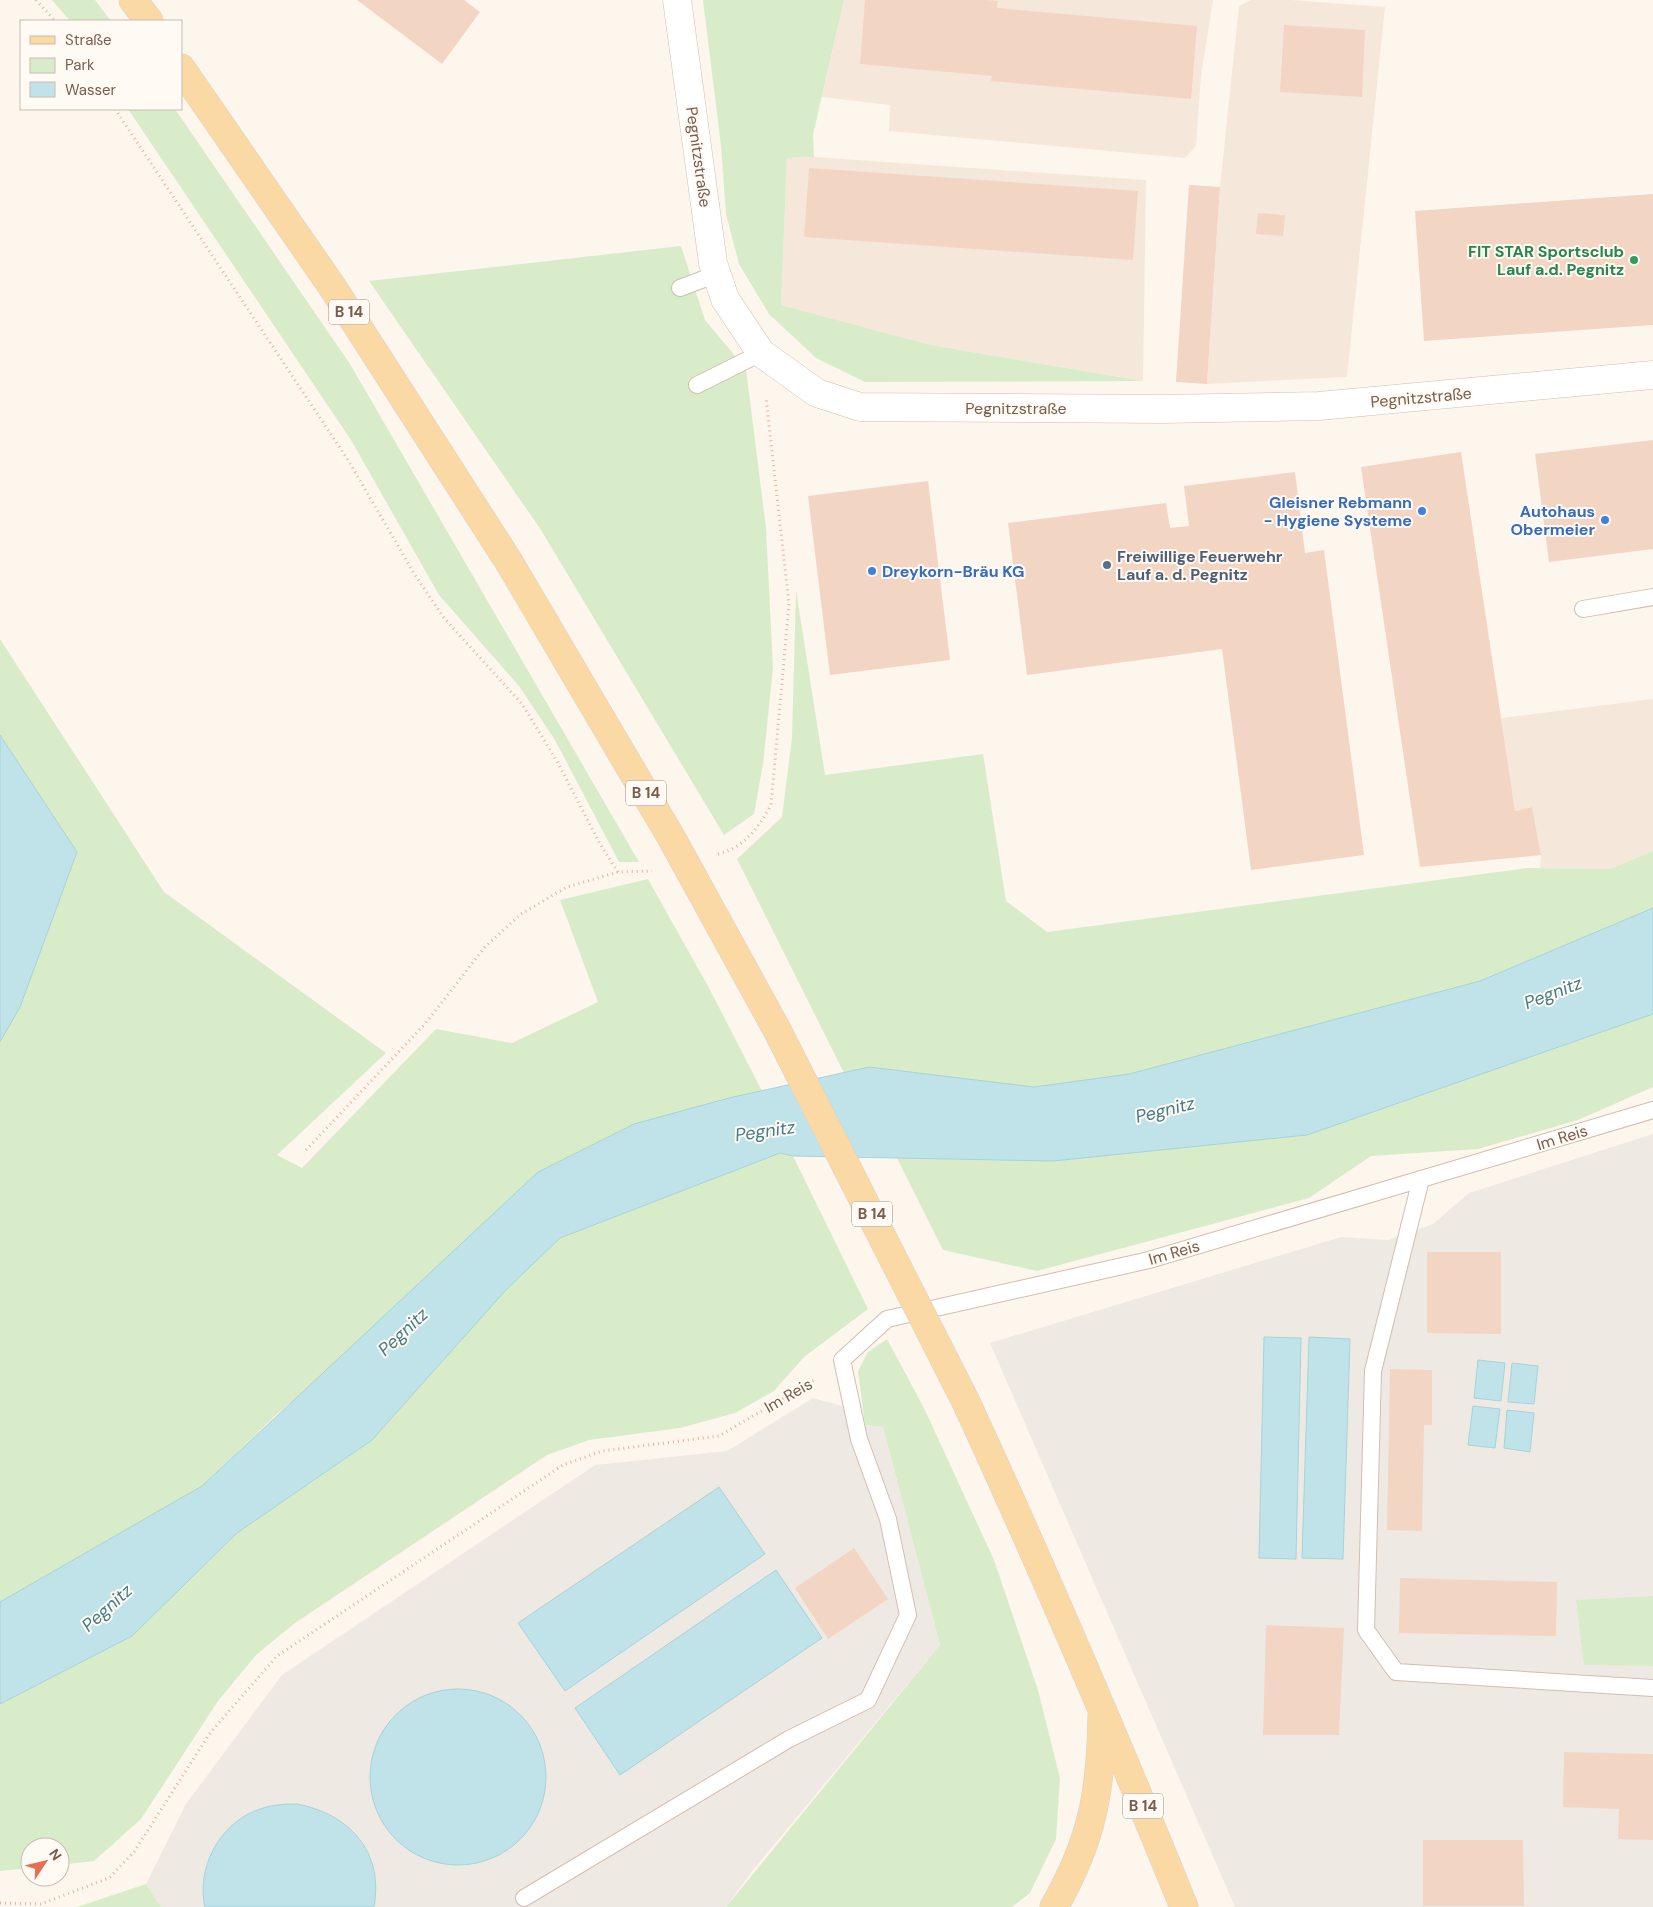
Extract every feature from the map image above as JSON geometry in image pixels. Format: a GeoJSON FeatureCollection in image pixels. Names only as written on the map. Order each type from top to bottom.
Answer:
{"type":"FeatureCollection","features":[{"type":"Feature","properties":{"kind":"main road"},"geometry":{"type":"LineString","coordinates":[[133,0],[147,20]]}},
{"type":"Feature","properties":{"kind":"main road","name":"B 14"},"geometry":{"type":"LineString","coordinates":[[182,69],[334,288],[509,562],[671,836],[776,1028],[966,1402],[1042,1566],[1103,1706],[1183,1907]]}},
{"type":"Feature","properties":{"kind":"main road"},"geometry":{"type":"LineString","coordinates":[[1054,1907],[1069,1880],[1091,1824],[1102,1766],[1103,1706]]}},
{"type":"Feature","properties":{"kind":"street","name":"Pegnitzstraße"},"geometry":{"type":"LineString","coordinates":[[677,0],[714,263],[725,299],[761,353],[817,393],[860,407],[1162,409],[1319,406],[1653,375]]}},
{"type":"Feature","properties":{"kind":"lane"},"geometry":{"type":"LineString","coordinates":[[680,288],[717,274]]}},
{"type":"Feature","properties":{"kind":"lane"},"geometry":{"type":"LineString","coordinates":[[697,385],[761,353]]}},
{"type":"Feature","properties":{"kind":"lane"},"geometry":{"type":"LineString","coordinates":[[1583,609],[1653,598]]}},
{"type":"Feature","properties":{"kind":"lane","name":"Im Reis"},"geometry":{"type":"LineString","coordinates":[[842,1360],[887,1319],[1149,1260],[1653,1110]]}},
{"type":"Feature","properties":{"kind":"lane"},"geometry":{"type":"LineString","coordinates":[[1421,1179],[1373,1371],[1366,1630],[1396,1672],[1653,1688]]}},
{"type":"Feature","properties":{"kind":"lane"},"geometry":{"type":"LineString","coordinates":[[524,1898],[789,1739],[868,1700],[908,1615],[888,1519],[859,1439],[842,1360]]}},
{"type":"Feature","properties":{"kind":"path"},"geometry":{"type":"LineString","coordinates":[[36,0],[54,20]]}},
{"type":"Feature","properties":{"kind":"path"},"geometry":{"type":"LineString","coordinates":[[116,110],[348,460],[415,575],[444,618],[522,704],[558,762],[600,844],[618,872]]}},
{"type":"Feature","properties":{"kind":"path"},"geometry":{"type":"LineString","coordinates":[[714,855],[732,850],[745,842],[759,826],[771,805],[788,604],[761,353]]}},
{"type":"Feature","properties":{"kind":"path"},"geometry":{"type":"LineString","coordinates":[[306,1150],[425,1024],[485,948],[521,914],[567,887],[618,872],[644,873],[662,868]]}},
{"type":"Feature","properties":{"kind":"path","name":"Im Reis"},"geometry":{"type":"LineString","coordinates":[[0,1903],[41,1904],[109,1878],[134,1852],[210,1733],[277,1656],[563,1465],[602,1452],[718,1436],[830,1371],[842,1360]]}},
{"type":"Feature","properties":{"kind":"shaded area"},"geometry":{"type":"Polygon","coordinates":[[[844,0],[1213,0],[1201,76],[1196,146],[1185,158],[889,131],[890,105],[822,97],[844,0]]]}},
{"type":"Feature","properties":{"kind":"shaded area"},"geometry":{"type":"Polygon","coordinates":[[[1251,0],[1291,0],[1385,7],[1347,377],[1207,384],[1220,187],[1239,6],[1251,0]]]}},
{"type":"Feature","properties":{"kind":"shaded area"},"geometry":{"type":"Polygon","coordinates":[[[814,157],[1146,180],[1143,381],[931,345],[781,305],[787,158],[814,157]]]}},
{"type":"Feature","properties":{"kind":"shaded area"},"geometry":{"type":"Polygon","coordinates":[[[1653,699],[1653,851],[1610,869],[1540,868],[1541,855],[1532,807],[1515,811],[1501,718],[1653,699]]]}},
{"type":"Feature","properties":{"kind":"shaded area"},"geometry":{"type":"Polygon","coordinates":[[[1653,1134],[1653,1907],[1235,1907],[990,1343],[1341,1237],[1388,1240],[1433,1224],[1469,1193],[1653,1134]]]}},
{"type":"Feature","properties":{"kind":"shaded area"},"geometry":{"type":"Polygon","coordinates":[[[813,1398],[846,1407],[850,1424],[883,1427],[940,1645],[753,1870],[726,1907],[161,1907],[146,1884],[186,1804],[282,1675],[595,1465],[727,1451],[813,1398]]]}},
{"type":"Feature","properties":{"kind":"green space"},"geometry":{"type":"Polygon","coordinates":[[[52,0],[95,0],[110,20],[69,20],[52,0]]]}},
{"type":"Feature","properties":{"kind":"green space"},"geometry":{"type":"Polygon","coordinates":[[[703,0],[844,0],[813,135],[814,157],[787,158],[781,305],[931,345],[1143,381],[865,382],[816,358],[769,314],[739,264],[726,214],[721,146],[703,0]]]}},
{"type":"Feature","properties":{"kind":"green space"},"geometry":{"type":"Polygon","coordinates":[[[129,110],[176,110],[350,364],[639,862],[619,862],[555,740],[519,686],[439,595],[351,440],[129,110]]]}},
{"type":"Feature","properties":{"kind":"green space"},"geometry":{"type":"Polygon","coordinates":[[[681,246],[705,320],[746,369],[766,528],[773,668],[763,764],[754,814],[724,835],[541,530],[369,281],[681,246]]]}},
{"type":"Feature","properties":{"kind":"green space"},"geometry":{"type":"Polygon","coordinates":[[[796,590],[825,775],[983,754],[1006,901],[1047,932],[1528,868],[1610,869],[1653,851],[1653,908],[1480,981],[1129,1074],[1034,1087],[869,1067],[844,1073],[737,859],[782,817],[792,738],[796,590]]]}},
{"type":"Feature","properties":{"kind":"green space"},"geometry":{"type":"Polygon","coordinates":[[[0,639],[164,892],[386,1053],[277,1155],[302,1168],[436,1029],[512,1043],[598,1002],[560,900],[648,879],[709,988],[762,1091],[634,1124],[277,1414],[202,1486],[0,1602],[0,1042],[20,1007],[77,852],[0,735],[0,639]]]}},
{"type":"Feature","properties":{"kind":"green space"},"geometry":{"type":"Polygon","coordinates":[[[1653,1014],[1653,1087],[1578,1120],[1478,1149],[1371,1156],[1309,1198],[1037,1271],[943,1250],[896,1156],[1053,1161],[1539,1053],[1653,1014]]]}},
{"type":"Feature","properties":{"kind":"green space"},"geometry":{"type":"Polygon","coordinates":[[[780,1153],[793,1156],[868,1309],[804,1357],[774,1391],[735,1413],[680,1428],[589,1440],[547,1455],[295,1623],[256,1655],[218,1701],[141,1819],[94,1861],[70,1864],[70,1837],[20,1837],[20,1869],[0,1871],[0,1704],[132,1636],[237,1533],[372,1440],[505,1291],[560,1238],[780,1153]]]}},
{"type":"Feature","properties":{"kind":"green space"},"geometry":{"type":"Polygon","coordinates":[[[887,1339],[924,1408],[994,1560],[1038,1690],[1060,1778],[1056,1839],[1030,1893],[1012,1907],[726,1907],[940,1645],[883,1427],[865,1425],[858,1371],[868,1352],[887,1339]]]}},
{"type":"Feature","properties":{"kind":"green space"},"geometry":{"type":"Polygon","coordinates":[[[1653,1596],[1653,1666],[1584,1665],[1576,1600],[1653,1596]]]}},
{"type":"Feature","properties":{"kind":"green space"},"geometry":{"type":"Polygon","coordinates":[[[146,1884],[161,1907],[77,1907],[146,1884]]]}},
{"type":"Feature","properties":{"kind":"water"},"geometry":{"type":"Polygon","coordinates":[[[0,735],[77,852],[20,1007],[0,1042],[0,735]]]}},
{"type":"Feature","properties":{"kind":"water","name":"Pegnitz"},"geometry":{"type":"Polygon","coordinates":[[[1653,908],[1653,1014],[1307,1135],[1053,1161],[793,1156],[780,1153],[560,1238],[505,1291],[372,1440],[237,1533],[132,1636],[0,1704],[0,1602],[202,1486],[538,1172],[634,1124],[729,1098],[869,1067],[1034,1087],[1129,1074],[1480,981],[1653,908]]]}},
{"type":"Feature","properties":{"kind":"water"},"geometry":{"type":"Polygon","coordinates":[[[1264,1337],[1301,1338],[1296,1559],[1259,1558],[1264,1337]]]}},
{"type":"Feature","properties":{"kind":"water"},"geometry":{"type":"Polygon","coordinates":[[[1309,1337],[1350,1339],[1343,1559],[1302,1558],[1309,1337]]]}},
{"type":"Feature","properties":{"kind":"water"},"geometry":{"type":"Polygon","coordinates":[[[1478,1360],[1505,1363],[1501,1401],[1474,1398],[1478,1360]]]}},
{"type":"Feature","properties":{"kind":"water"},"geometry":{"type":"Polygon","coordinates":[[[1512,1363],[1538,1366],[1534,1404],[1508,1402],[1512,1363]]]}},
{"type":"Feature","properties":{"kind":"water"},"geometry":{"type":"Polygon","coordinates":[[[1473,1406],[1500,1409],[1495,1448],[1468,1445],[1473,1406]]]}},
{"type":"Feature","properties":{"kind":"water"},"geometry":{"type":"Polygon","coordinates":[[[1507,1410],[1534,1413],[1530,1452],[1504,1448],[1507,1410]]]}},
{"type":"Feature","properties":{"kind":"water"},"geometry":{"type":"Polygon","coordinates":[[[719,1487],[765,1554],[565,1691],[518,1623],[719,1487]]]}},
{"type":"Feature","properties":{"kind":"water"},"geometry":{"type":"Polygon","coordinates":[[[776,1570],[822,1638],[620,1775],[575,1708],[776,1570]]]}},
{"type":"Feature","properties":{"kind":"water"},"geometry":{"type":"Polygon","coordinates":[[[467,1689],[492,1695],[500,1699],[526,1721],[540,1743],[545,1760],[545,1794],[540,1811],[526,1833],[514,1845],[492,1859],[475,1864],[449,1865],[424,1859],[416,1855],[390,1833],[376,1811],[371,1794],[370,1768],[376,1743],[380,1735],[402,1709],[424,1695],[441,1690],[467,1689]]]}},
{"type":"Feature","properties":{"kind":"water"},"geometry":{"type":"Polygon","coordinates":[[[297,1804],[332,1816],[347,1826],[359,1838],[368,1852],[373,1869],[376,1887],[374,1907],[205,1907],[203,1893],[207,1864],[221,1838],[242,1818],[255,1811],[276,1805],[297,1804]]]}},
{"type":"Feature","properties":{"kind":"building"},"geometry":{"type":"Polygon","coordinates":[[[357,0],[464,0],[480,12],[442,64],[357,0]]]}},
{"type":"Feature","properties":{"kind":"building"},"geometry":{"type":"Polygon","coordinates":[[[865,0],[986,0],[998,1],[997,8],[1197,26],[1191,99],[991,81],[992,76],[860,64],[865,0]]]}},
{"type":"Feature","properties":{"kind":"building"},"geometry":{"type":"Polygon","coordinates":[[[1284,25],[1365,30],[1362,97],[1280,92],[1284,25]]]}},
{"type":"Feature","properties":{"kind":"building"},"geometry":{"type":"Polygon","coordinates":[[[809,168],[1138,191],[1133,260],[804,237],[809,168]]]}},
{"type":"Feature","properties":{"kind":"building"},"geometry":{"type":"Polygon","coordinates":[[[1189,185],[1220,187],[1207,384],[1176,382],[1189,185]]]}},
{"type":"Feature","properties":{"kind":"building"},"geometry":{"type":"Polygon","coordinates":[[[1653,194],[1653,325],[1424,341],[1415,211],[1653,194]]]}},
{"type":"Feature","properties":{"kind":"building"},"geometry":{"type":"Polygon","coordinates":[[[1258,213],[1285,215],[1283,236],[1256,234],[1258,213]]]}},
{"type":"Feature","properties":{"kind":"building"},"geometry":{"type":"Polygon","coordinates":[[[1653,440],[1653,549],[1549,562],[1535,454],[1653,440]]]}},
{"type":"Feature","properties":{"kind":"building"},"geometry":{"type":"Polygon","coordinates":[[[1461,452],[1515,811],[1532,807],[1541,855],[1420,867],[1361,467],[1461,452]]]}},
{"type":"Feature","properties":{"kind":"building"},"geometry":{"type":"Polygon","coordinates":[[[1295,472],[1305,553],[1324,550],[1364,855],[1251,870],[1222,649],[1027,675],[1008,523],[1166,503],[1170,528],[1189,526],[1184,486],[1295,472]]]}},
{"type":"Feature","properties":{"kind":"building"},"geometry":{"type":"Polygon","coordinates":[[[928,481],[950,660],[830,675],[808,496],[928,481]]]}},
{"type":"Feature","properties":{"kind":"building"},"geometry":{"type":"Polygon","coordinates":[[[1427,1252],[1501,1252],[1501,1334],[1427,1333],[1427,1252]]]}},
{"type":"Feature","properties":{"kind":"building"},"geometry":{"type":"Polygon","coordinates":[[[1390,1369],[1432,1370],[1432,1425],[1424,1425],[1422,1531],[1387,1530],[1390,1369]]]}},
{"type":"Feature","properties":{"kind":"building"},"geometry":{"type":"Polygon","coordinates":[[[854,1548],[888,1599],[828,1639],[795,1588],[854,1548]]]}},
{"type":"Feature","properties":{"kind":"building"},"geometry":{"type":"Polygon","coordinates":[[[1400,1578],[1557,1582],[1556,1636],[1399,1633],[1400,1578]]]}},
{"type":"Feature","properties":{"kind":"building"},"geometry":{"type":"Polygon","coordinates":[[[1266,1625],[1344,1628],[1339,1735],[1263,1735],[1266,1625]]]}},
{"type":"Feature","properties":{"kind":"building"},"geometry":{"type":"Polygon","coordinates":[[[1564,1752],[1653,1754],[1653,1840],[1618,1839],[1619,1809],[1563,1807],[1564,1752]]]}},
{"type":"Feature","properties":{"kind":"building"},"geometry":{"type":"Polygon","coordinates":[[[1423,1840],[1523,1840],[1524,1906],[1423,1906],[1423,1840]]]}},
{"type":"Feature","properties":{"kind":"place","name":"FIT STAR Sportsclub Lauf a.d. Pegnitz"},"geometry":{"type":"Point","coordinates":[1634,260]}},
{"type":"Feature","properties":{"kind":"place","name":"Gleisner Rebmann - Hygiene Systeme"},"geometry":{"type":"Point","coordinates":[1422,511]}},
{"type":"Feature","properties":{"kind":"place","name":"Autohaus Obermeier"},"geometry":{"type":"Point","coordinates":[1605,520]}},
{"type":"Feature","properties":{"kind":"place","name":"Freiwillige Feuerwehr Lauf a. d. Pegnitz"},"geometry":{"type":"Point","coordinates":[1107,565]}},
{"type":"Feature","properties":{"kind":"place","name":"Dreykorn-Bräu KG"},"geometry":{"type":"Point","coordinates":[872,571]}}]}
